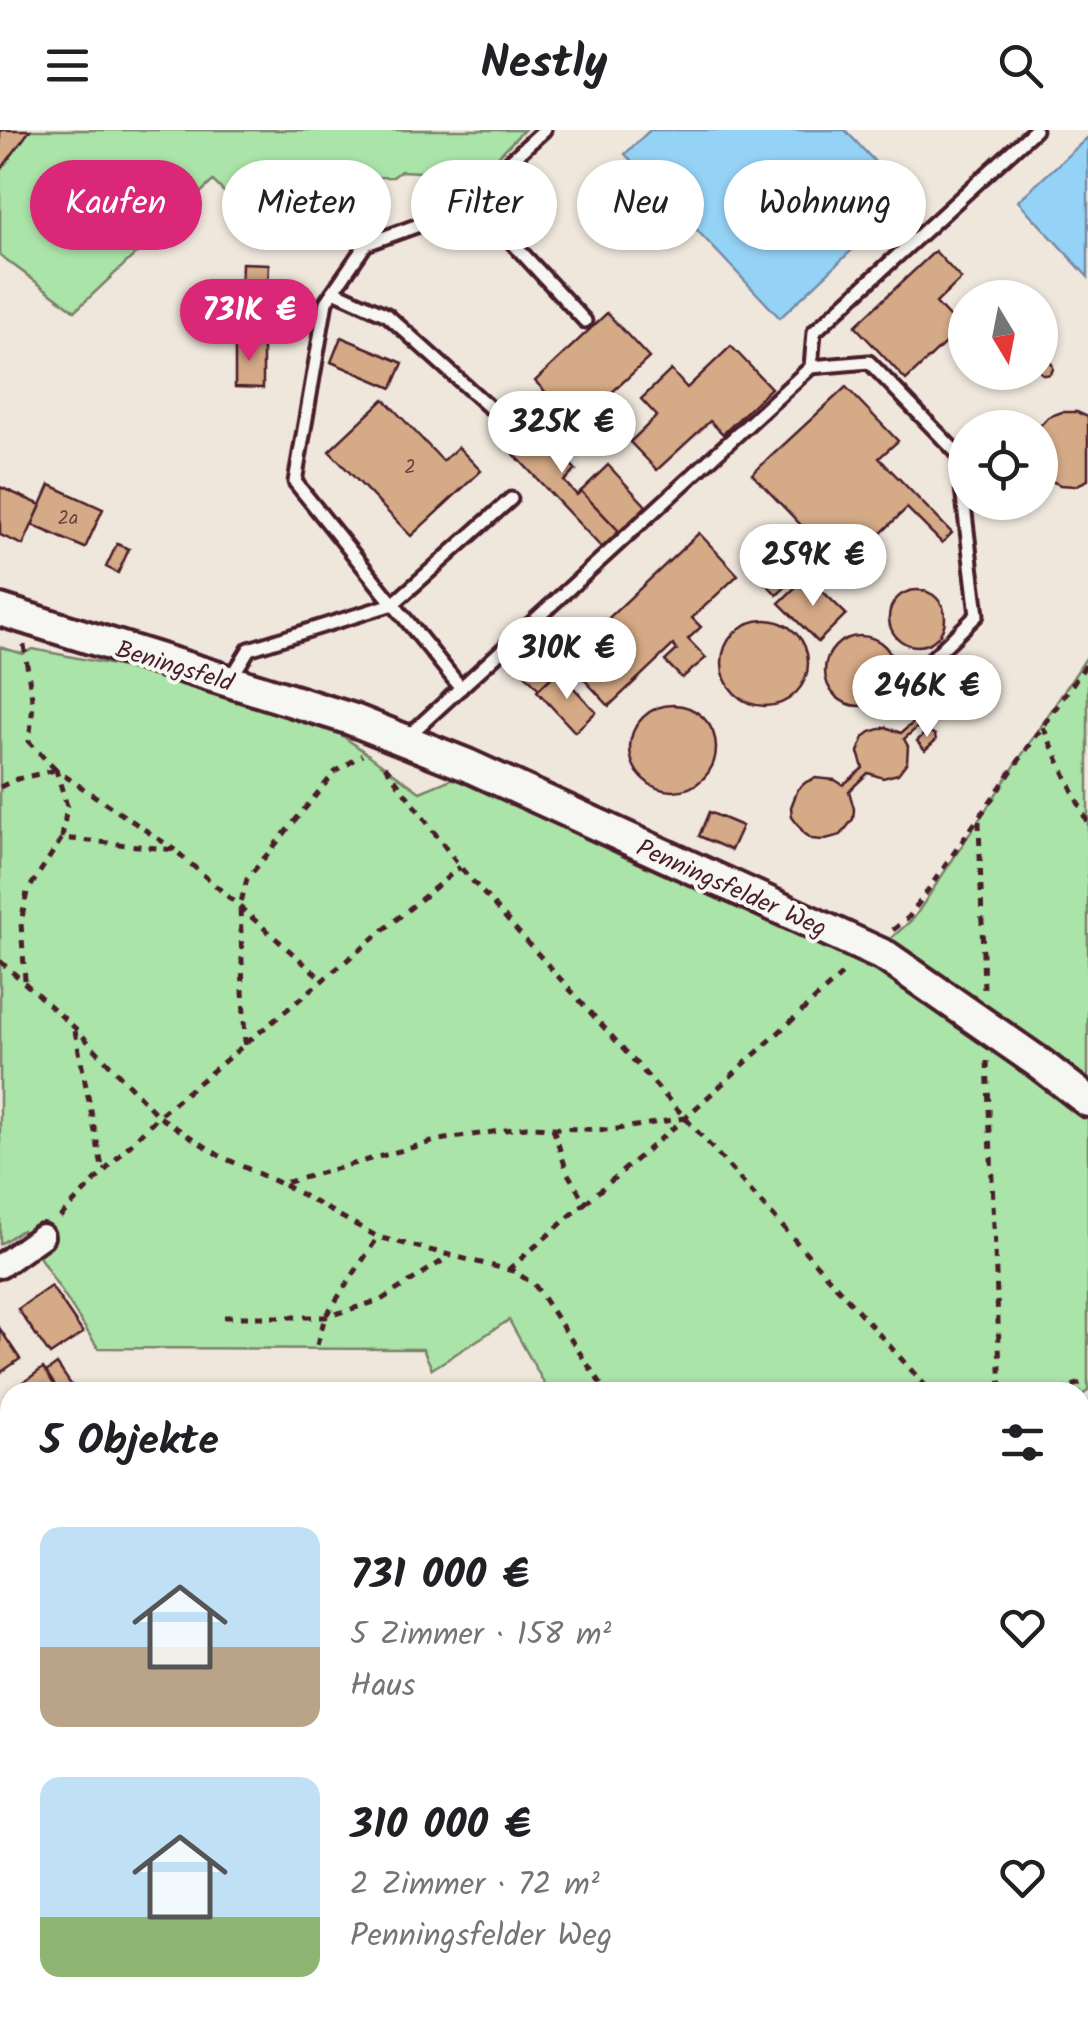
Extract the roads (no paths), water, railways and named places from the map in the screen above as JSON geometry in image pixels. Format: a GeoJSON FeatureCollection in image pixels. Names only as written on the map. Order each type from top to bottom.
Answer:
{"type":"FeatureCollection","features":[{"type":"Feature","properties":{"kind":"street","name":"Beningsfeld"},"geometry":{"type":"LineString","coordinates":[[14,614],[350,719]]}},
{"type":"Feature","properties":{"kind":"street","name":"Penningsfelder Weg"},"geometry":{"type":"LineString","coordinates":[[350,719],[393,752],[466,766],[887,957],[1088,1101]]}},
{"type":"Feature","properties":{"kind":"street"},"geometry":{"type":"LineString","coordinates":[[0,1266],[42,1236]]}},
{"type":"Feature","properties":{"kind":"lane"},"geometry":{"type":"LineString","coordinates":[[512,160],[544,130]]}},
{"type":"Feature","properties":{"kind":"lane"},"geometry":{"type":"LineString","coordinates":[[811,367],[814,332],[1035,130]]}},
{"type":"Feature","properties":{"kind":"lane"},"geometry":{"type":"LineString","coordinates":[[411,228],[366,244],[326,302],[295,482],[461,688]]}},
{"type":"Feature","properties":{"kind":"lane"},"geometry":{"type":"LineString","coordinates":[[519,250],[585,321]]}},
{"type":"Feature","properties":{"kind":"lane"},"geometry":{"type":"LineString","coordinates":[[334,291],[388,315],[489,407]]}},
{"type":"Feature","properties":{"kind":"lane"},"geometry":{"type":"LineString","coordinates":[[393,752],[811,367],[869,362],[958,454],[977,614],[919,671]]}},
{"type":"Feature","properties":{"kind":"lane"},"geometry":{"type":"LineString","coordinates":[[230,682],[249,649],[393,604],[512,499]]}},
{"type":"Feature","properties":{"kind":"water"},"geometry":{"type":"Polygon","coordinates":[[[650,130],[845,130],[873,160],[724,160],[724,250],[852,250],[780,318],[704,238],[704,160],[631,160],[625,154],[650,130]]]}},
{"type":"Feature","properties":{"kind":"water"},"geometry":{"type":"Polygon","coordinates":[[[1088,137],[1088,277],[1018,201],[1088,137]]]}}]}
